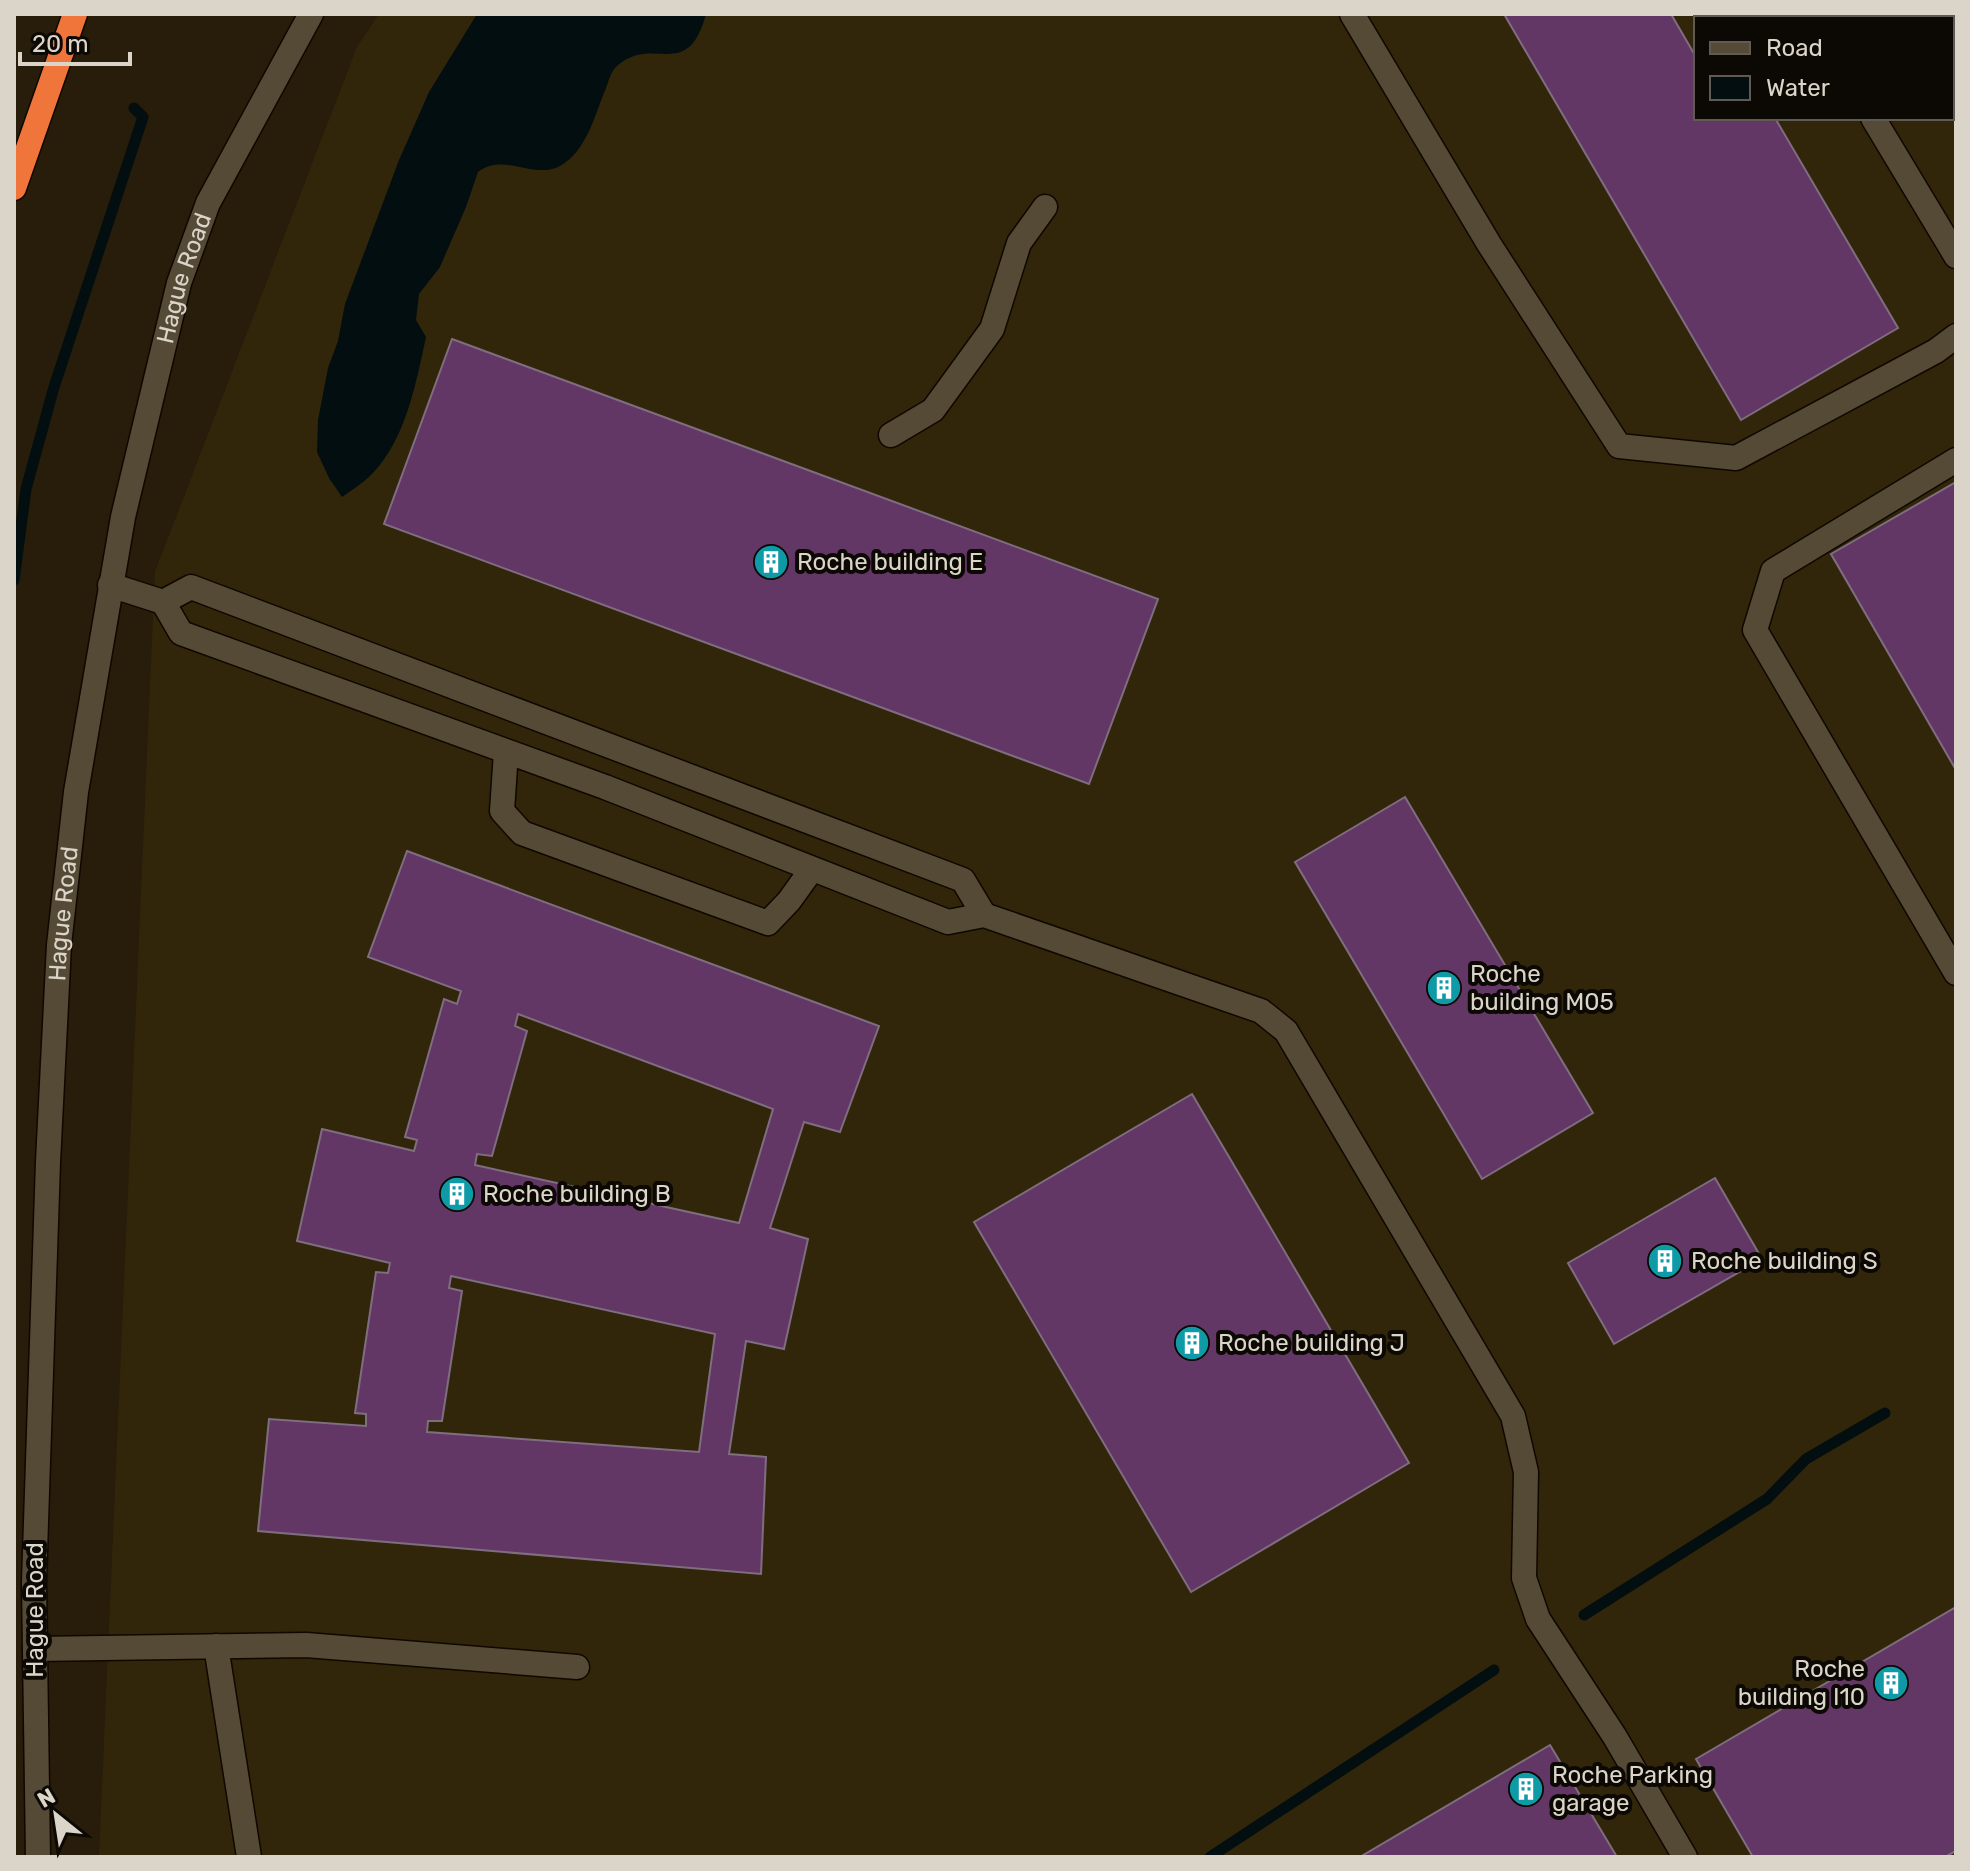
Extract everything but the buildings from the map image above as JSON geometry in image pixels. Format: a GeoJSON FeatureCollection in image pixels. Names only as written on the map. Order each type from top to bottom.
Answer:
{"type":"FeatureCollection","features":[{"type":"Feature","properties":{"kind":"highway"},"geometry":{"type":"LineString","coordinates":[[14,188],[75,14]]}},
{"type":"Feature","properties":{"kind":"street","name":"Hague Road"},"geometry":{"type":"LineString","coordinates":[[38,1857],[34,1582],[43,1302],[59,945],[76,792],[123,517],[179,283],[208,203],[311,14]]}},
{"type":"Feature","properties":{"kind":"street"},"geometry":{"type":"LineString","coordinates":[[1352,14],[1489,244],[1619,446],[1736,458],[1936,351],[1956,336]]}},
{"type":"Feature","properties":{"kind":"street"},"geometry":{"type":"LineString","coordinates":[[1874,120],[1956,256]]}},
{"type":"Feature","properties":{"kind":"street"},"geometry":{"type":"LineString","coordinates":[[891,435],[933,410],[992,329],[1019,243],[1045,207]]}},
{"type":"Feature","properties":{"kind":"street"},"geometry":{"type":"LineString","coordinates":[[1956,460],[1773,571],[1755,630],[1956,973]]}},
{"type":"Feature","properties":{"kind":"street"},"geometry":{"type":"LineString","coordinates":[[110,585],[163,602],[181,633],[506,752],[948,922],[984,915],[1261,1011],[1286,1031],[1513,1416],[1526,1472],[1524,1578],[1538,1619],[1615,1737],[1685,1857]]}},
{"type":"Feature","properties":{"kind":"street"},"geometry":{"type":"LineString","coordinates":[[163,602],[191,587],[963,880],[984,915]]}},
{"type":"Feature","properties":{"kind":"street"},"geometry":{"type":"LineString","coordinates":[[506,752],[502,811],[522,833],[768,923],[812,869]]}},
{"type":"Feature","properties":{"kind":"street"},"geometry":{"type":"LineString","coordinates":[[35,1649],[306,1645],[577,1667]]}},
{"type":"Feature","properties":{"kind":"street"},"geometry":{"type":"LineString","coordinates":[[216,1646],[249,1857]]}},
{"type":"Feature","properties":{"kind":"shaded area"},"geometry":{"type":"Polygon","coordinates":[[[379,14],[1956,14],[1956,1857],[99,1857],[155,572],[357,47],[379,14]]]}},
{"type":"Feature","properties":{"kind":"water"},"geometry":{"type":"Polygon","coordinates":[[[477,14],[706,14],[698,35],[689,47],[679,53],[630,57],[615,68],[584,142],[560,166],[540,170],[498,165],[478,172],[440,267],[419,294],[416,320],[426,337],[401,427],[384,460],[372,474],[342,497],[317,452],[318,420],[345,304],[399,160],[429,92],[477,14]]]}},
{"type":"Feature","properties":{"kind":"waterway"},"geometry":{"type":"LineString","coordinates":[[14,580],[26,489],[54,387],[143,117],[134,108]]}},
{"type":"Feature","properties":{"kind":"waterway"},"geometry":{"type":"LineString","coordinates":[[1584,1615],[1767,1499],[1806,1459],[1885,1413]]}},
{"type":"Feature","properties":{"kind":"waterway"},"geometry":{"type":"LineString","coordinates":[[1210,1857],[1494,1670]]}},
{"type":"Feature","properties":{"kind":"place","name":"Roche building E"},"geometry":{"type":"Point","coordinates":[771,562]}},
{"type":"Feature","properties":{"kind":"place","name":"Roche building M05"},"geometry":{"type":"Point","coordinates":[1444,988]}},
{"type":"Feature","properties":{"kind":"place","name":"Roche building B"},"geometry":{"type":"Point","coordinates":[457,1194]}},
{"type":"Feature","properties":{"kind":"place","name":"Roche building S"},"geometry":{"type":"Point","coordinates":[1665,1261]}},
{"type":"Feature","properties":{"kind":"place","name":"Roche building J"},"geometry":{"type":"Point","coordinates":[1192,1343]}},
{"type":"Feature","properties":{"kind":"place","name":"Roche building I10"},"geometry":{"type":"Point","coordinates":[1891,1683]}},
{"type":"Feature","properties":{"kind":"place","name":"Roche Parking garage"},"geometry":{"type":"Point","coordinates":[1526,1789]}}]}
